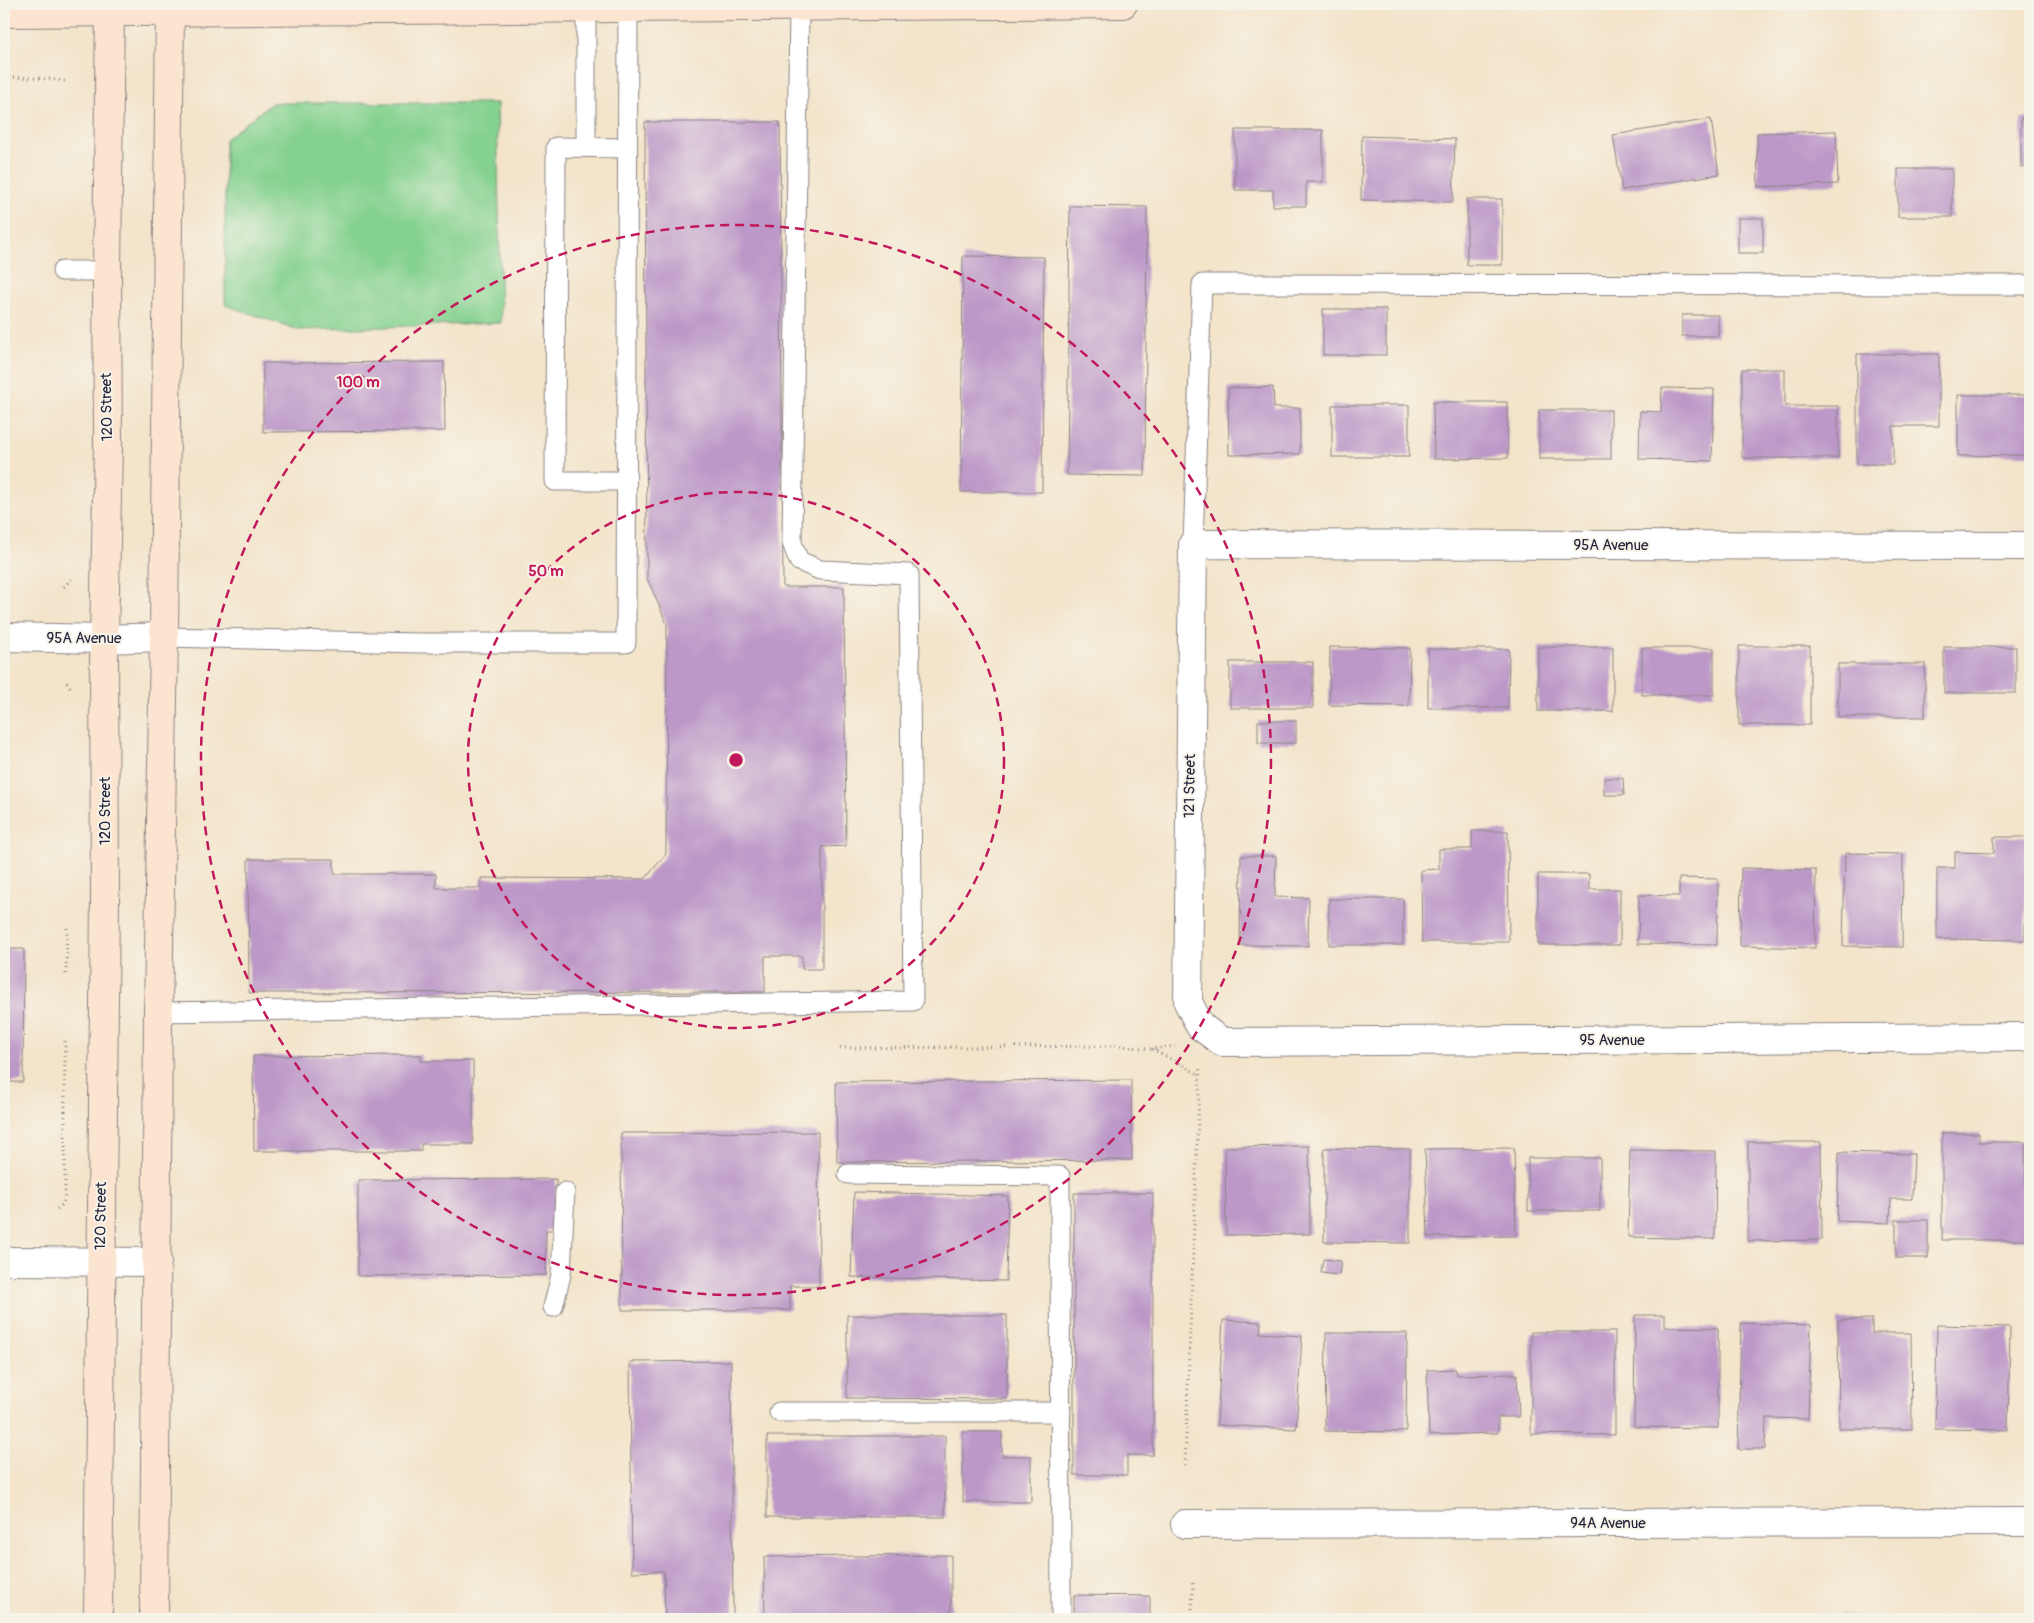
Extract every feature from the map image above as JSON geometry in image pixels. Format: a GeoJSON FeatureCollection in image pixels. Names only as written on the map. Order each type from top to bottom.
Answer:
{"type":"FeatureCollection","features":[{"type":"Feature","properties":{"kind":"main road"},"geometry":{"type":"LineString","coordinates":[[4,13],[110,8],[445,6],[628,8],[1123,4]]}},
{"type":"Feature","properties":{"kind":"main road","name":"120 Street"},"geometry":{"type":"LineString","coordinates":[[98,1619],[105,898],[104,639],[108,445],[106,271],[110,8]]}},
{"type":"Feature","properties":{"kind":"main road"},"geometry":{"type":"LineString","coordinates":[[154,1619],[158,1012],[164,637],[169,8]]}},
{"type":"Feature","properties":{"kind":"street","name":"95A Avenue"},"geometry":{"type":"LineString","coordinates":[[1193,544],[2030,546]]}},
{"type":"Feature","properties":{"kind":"street","name":"121 Street"},"geometry":{"type":"LineString","coordinates":[[1191,1034],[1188,1002],[1193,544]]}},
{"type":"Feature","properties":{"kind":"street","name":"95A Avenue"},"geometry":{"type":"LineString","coordinates":[[4,637],[104,639],[164,637]]}},
{"type":"Feature","properties":{"kind":"street","name":"95 Avenue"},"geometry":{"type":"LineString","coordinates":[[1191,1034],[1222,1042],[2030,1037]]}},
{"type":"Feature","properties":{"kind":"street"},"geometry":{"type":"LineString","coordinates":[[4,1261],[157,1262]]}},
{"type":"Feature","properties":{"kind":"street","name":"94A Avenue"},"geometry":{"type":"LineString","coordinates":[[1185,1524],[2030,1522]]}},
{"type":"Feature","properties":{"kind":"lane"},"geometry":{"type":"LineString","coordinates":[[158,1012],[913,1001],[909,574],[820,570],[799,561],[792,543],[799,6]]}},
{"type":"Feature","properties":{"kind":"lane"},"geometry":{"type":"LineString","coordinates":[[586,8],[586,148]]}},
{"type":"Feature","properties":{"kind":"lane"},"geometry":{"type":"LineString","coordinates":[[164,637],[418,643],[626,643],[628,8]]}},
{"type":"Feature","properties":{"kind":"lane"},"geometry":{"type":"LineString","coordinates":[[626,482],[555,482],[556,148],[627,148]]}},
{"type":"Feature","properties":{"kind":"lane"},"geometry":{"type":"LineString","coordinates":[[62,271],[106,271]]}},
{"type":"Feature","properties":{"kind":"lane"},"geometry":{"type":"LineString","coordinates":[[1193,544],[1202,284],[2030,285]]}},
{"type":"Feature","properties":{"kind":"lane"},"geometry":{"type":"LineString","coordinates":[[848,1174],[1060,1176],[1062,1619]]}},
{"type":"Feature","properties":{"kind":"lane"},"geometry":{"type":"LineString","coordinates":[[553,1307],[561,1275],[565,1192]]}},
{"type":"Feature","properties":{"kind":"lane"},"geometry":{"type":"LineString","coordinates":[[779,1412],[1061,1412]]}},
{"type":"Feature","properties":{"kind":"path"},"geometry":{"type":"LineString","coordinates":[[4,78],[38,78],[65,81]]}},
{"type":"Feature","properties":{"kind":"path"},"geometry":{"type":"LineString","coordinates":[[64,587],[72,578],[72,570]]}},
{"type":"Feature","properties":{"kind":"path"},"geometry":{"type":"LineString","coordinates":[[66,974],[67,927]]}},
{"type":"Feature","properties":{"kind":"path"},"geometry":{"type":"LineString","coordinates":[[840,1048],[1120,1046],[1150,1049],[1176,1046],[1191,1034]]}},
{"type":"Feature","properties":{"kind":"path"},"geometry":{"type":"LineString","coordinates":[[57,1210],[63,1204],[65,1195],[65,1039]]}},
{"type":"Feature","properties":{"kind":"path"},"geometry":{"type":"LineString","coordinates":[[1150,1049],[1200,1075],[1185,1465]]}},
{"type":"Feature","properties":{"kind":"path"},"geometry":{"type":"LineString","coordinates":[[1192,1619],[1193,1580]]}},
{"type":"Feature","properties":{"kind":"green space"},"geometry":{"type":"Polygon","coordinates":[[[272,103],[497,103],[501,323],[299,330],[225,305],[225,139],[272,103]]]}},
{"type":"Feature","properties":{"kind":"building"},"geometry":{"type":"Polygon","coordinates":[[[2021,118],[2030,118],[2030,167],[2021,167],[2021,118]]]}},
{"type":"Feature","properties":{"kind":"building"},"geometry":{"type":"Polygon","coordinates":[[[1711,119],[1719,174],[1622,190],[1613,135],[1711,119]]]}},
{"type":"Feature","properties":{"kind":"building"},"geometry":{"type":"Polygon","coordinates":[[[645,122],[780,122],[783,587],[844,587],[846,846],[822,847],[822,969],[802,969],[802,956],[765,956],[765,992],[249,993],[248,859],[334,859],[334,874],[436,874],[436,888],[481,888],[481,878],[645,879],[666,854],[667,624],[647,578],[645,122]]]}},
{"type":"Feature","properties":{"kind":"building"},"geometry":{"type":"Polygon","coordinates":[[[1235,130],[1323,130],[1323,182],[1306,182],[1306,206],[1273,206],[1273,190],[1235,190],[1235,130]]]}},
{"type":"Feature","properties":{"kind":"building"},"geometry":{"type":"Polygon","coordinates":[[[1836,131],[1838,184],[1758,187],[1757,133],[1836,131]]]}},
{"type":"Feature","properties":{"kind":"building"},"geometry":{"type":"Polygon","coordinates":[[[1362,136],[1455,139],[1453,202],[1361,200],[1362,136]]]}},
{"type":"Feature","properties":{"kind":"building"},"geometry":{"type":"Polygon","coordinates":[[[1898,169],[1952,169],[1952,217],[1898,217],[1898,169]]]}},
{"type":"Feature","properties":{"kind":"building"},"geometry":{"type":"Polygon","coordinates":[[[1467,199],[1502,199],[1502,265],[1467,265],[1467,199]]]}},
{"type":"Feature","properties":{"kind":"building"},"geometry":{"type":"Polygon","coordinates":[[[1070,206],[1147,207],[1145,476],[1067,475],[1070,206]]]}},
{"type":"Feature","properties":{"kind":"building"},"geometry":{"type":"Polygon","coordinates":[[[1738,218],[1763,218],[1763,253],[1738,253],[1738,218]]]}},
{"type":"Feature","properties":{"kind":"building"},"geometry":{"type":"Polygon","coordinates":[[[963,256],[1044,257],[1042,492],[961,492],[963,256]]]}},
{"type":"Feature","properties":{"kind":"building"},"geometry":{"type":"Polygon","coordinates":[[[1323,309],[1386,309],[1386,355],[1323,355],[1323,309]]]}},
{"type":"Feature","properties":{"kind":"building"},"geometry":{"type":"Polygon","coordinates":[[[1682,315],[1718,315],[1718,336],[1682,336],[1682,315]]]}},
{"type":"Feature","properties":{"kind":"building"},"geometry":{"type":"Polygon","coordinates":[[[1857,354],[1939,354],[1939,426],[1893,426],[1893,464],[1857,464],[1857,354]]]}},
{"type":"Feature","properties":{"kind":"building"},"geometry":{"type":"Polygon","coordinates":[[[444,362],[445,431],[263,432],[263,363],[444,362]]]}},
{"type":"Feature","properties":{"kind":"building"},"geometry":{"type":"Polygon","coordinates":[[[1742,369],[1785,369],[1785,406],[1838,406],[1838,458],[1742,458],[1742,369]]]}},
{"type":"Feature","properties":{"kind":"building"},"geometry":{"type":"Polygon","coordinates":[[[1273,387],[1274,408],[1300,408],[1300,454],[1229,455],[1228,388],[1273,387]]]}},
{"type":"Feature","properties":{"kind":"building"},"geometry":{"type":"Polygon","coordinates":[[[1662,388],[1714,389],[1712,461],[1639,459],[1640,411],[1661,412],[1662,388]]]}},
{"type":"Feature","properties":{"kind":"building"},"geometry":{"type":"Polygon","coordinates":[[[1958,395],[2030,395],[2030,455],[1958,456],[1958,395]]]}},
{"type":"Feature","properties":{"kind":"building"},"geometry":{"type":"Polygon","coordinates":[[[1433,402],[1507,402],[1508,458],[1434,459],[1433,402]]]}},
{"type":"Feature","properties":{"kind":"building"},"geometry":{"type":"Polygon","coordinates":[[[1332,405],[1409,405],[1409,457],[1332,457],[1332,405]]]}},
{"type":"Feature","properties":{"kind":"building"},"geometry":{"type":"Polygon","coordinates":[[[1539,410],[1611,410],[1611,459],[1539,459],[1539,410]]]}},
{"type":"Feature","properties":{"kind":"building"},"geometry":{"type":"Polygon","coordinates":[[[1739,646],[1810,646],[1810,725],[1739,725],[1739,646]]]}},
{"type":"Feature","properties":{"kind":"building"},"geometry":{"type":"Polygon","coordinates":[[[1330,647],[1410,648],[1409,706],[1329,705],[1330,647]]]}},
{"type":"Feature","properties":{"kind":"building"},"geometry":{"type":"Polygon","coordinates":[[[1538,647],[1613,647],[1613,711],[1538,711],[1538,647]]]}},
{"type":"Feature","properties":{"kind":"building"},"geometry":{"type":"Polygon","coordinates":[[[1944,647],[2016,647],[2016,693],[1944,693],[1944,647]]]}},
{"type":"Feature","properties":{"kind":"building"},"geometry":{"type":"Polygon","coordinates":[[[1642,648],[1714,648],[1714,695],[1642,695],[1642,648]]]}},
{"type":"Feature","properties":{"kind":"building"},"geometry":{"type":"Polygon","coordinates":[[[1428,649],[1509,649],[1508,708],[1428,708],[1428,649]]]}},
{"type":"Feature","properties":{"kind":"building"},"geometry":{"type":"Polygon","coordinates":[[[1230,662],[1313,662],[1313,708],[1230,708],[1230,662]]]}},
{"type":"Feature","properties":{"kind":"building"},"geometry":{"type":"Polygon","coordinates":[[[1838,664],[1925,664],[1925,717],[1838,717],[1838,664]]]}},
{"type":"Feature","properties":{"kind":"building"},"geometry":{"type":"Polygon","coordinates":[[[1258,721],[1296,721],[1296,743],[1258,743],[1258,721]]]}},
{"type":"Feature","properties":{"kind":"building"},"geometry":{"type":"Polygon","coordinates":[[[1604,778],[1623,778],[1624,795],[1604,795],[1604,778]]]}},
{"type":"Feature","properties":{"kind":"building"},"geometry":{"type":"Polygon","coordinates":[[[1472,831],[1508,831],[1509,942],[1422,942],[1421,870],[1439,869],[1439,849],[1472,849],[1472,831]]]}},
{"type":"Feature","properties":{"kind":"building"},"geometry":{"type":"Polygon","coordinates":[[[1994,837],[2026,837],[2025,940],[1937,939],[1937,868],[1955,868],[1955,852],[1994,853],[1994,837]]]}},
{"type":"Feature","properties":{"kind":"building"},"geometry":{"type":"Polygon","coordinates":[[[1845,853],[1903,854],[1902,947],[1843,946],[1845,853]]]}},
{"type":"Feature","properties":{"kind":"building"},"geometry":{"type":"Polygon","coordinates":[[[1241,856],[1276,856],[1275,897],[1309,898],[1308,946],[1240,945],[1241,856]]]}},
{"type":"Feature","properties":{"kind":"building"},"geometry":{"type":"Polygon","coordinates":[[[1741,868],[1816,870],[1815,948],[1740,946],[1741,868]]]}},
{"type":"Feature","properties":{"kind":"building"},"geometry":{"type":"Polygon","coordinates":[[[1538,874],[1589,874],[1589,889],[1620,889],[1620,945],[1538,945],[1538,874]]]}},
{"type":"Feature","properties":{"kind":"building"},"geometry":{"type":"Polygon","coordinates":[[[1679,878],[1718,879],[1717,945],[1638,944],[1639,895],[1679,896],[1679,878]]]}},
{"type":"Feature","properties":{"kind":"building"},"geometry":{"type":"Polygon","coordinates":[[[1329,899],[1403,899],[1403,945],[1329,945],[1329,899]]]}},
{"type":"Feature","properties":{"kind":"building"},"geometry":{"type":"Polygon","coordinates":[[[4,949],[24,949],[23,1082],[4,1082],[4,949]]]}},
{"type":"Feature","properties":{"kind":"building"},"geometry":{"type":"Polygon","coordinates":[[[421,1055],[421,1061],[473,1061],[473,1144],[421,1144],[421,1151],[254,1151],[253,1056],[421,1055]]]}},
{"type":"Feature","properties":{"kind":"building"},"geometry":{"type":"Polygon","coordinates":[[[1131,1080],[1132,1160],[837,1162],[836,1082],[1131,1080]]]}},
{"type":"Feature","properties":{"kind":"building"},"geometry":{"type":"Polygon","coordinates":[[[818,1132],[819,1286],[790,1286],[790,1310],[622,1310],[621,1133],[818,1132]]]}},
{"type":"Feature","properties":{"kind":"building"},"geometry":{"type":"Polygon","coordinates":[[[1942,1133],[1979,1133],[1979,1142],[2025,1142],[2026,1240],[1942,1240],[1942,1133]]]}},
{"type":"Feature","properties":{"kind":"building"},"geometry":{"type":"Polygon","coordinates":[[[1748,1142],[1821,1142],[1822,1240],[1748,1241],[1748,1142]]]}},
{"type":"Feature","properties":{"kind":"building"},"geometry":{"type":"Polygon","coordinates":[[[1309,1146],[1310,1234],[1226,1235],[1225,1147],[1309,1146]]]}},
{"type":"Feature","properties":{"kind":"building"},"geometry":{"type":"Polygon","coordinates":[[[1324,1148],[1410,1149],[1410,1243],[1324,1242],[1324,1148]]]}},
{"type":"Feature","properties":{"kind":"building"},"geometry":{"type":"Polygon","coordinates":[[[1514,1148],[1516,1236],[1428,1237],[1425,1149],[1514,1148]]]}},
{"type":"Feature","properties":{"kind":"building"},"geometry":{"type":"Polygon","coordinates":[[[1630,1150],[1716,1151],[1715,1239],[1628,1237],[1630,1150]]]}},
{"type":"Feature","properties":{"kind":"building"},"geometry":{"type":"Polygon","coordinates":[[[1839,1152],[1914,1154],[1912,1199],[1891,1199],[1890,1223],[1837,1221],[1839,1152]]]}},
{"type":"Feature","properties":{"kind":"building"},"geometry":{"type":"Polygon","coordinates":[[[1528,1158],[1600,1158],[1600,1211],[1528,1211],[1528,1158]]]}},
{"type":"Feature","properties":{"kind":"building"},"geometry":{"type":"Polygon","coordinates":[[[556,1179],[556,1230],[546,1230],[546,1275],[358,1276],[358,1180],[556,1179]]]}},
{"type":"Feature","properties":{"kind":"building"},"geometry":{"type":"Polygon","coordinates":[[[854,1192],[1008,1196],[1006,1281],[851,1277],[854,1192]]]}},
{"type":"Feature","properties":{"kind":"building"},"geometry":{"type":"Polygon","coordinates":[[[1074,1193],[1153,1193],[1153,1455],[1127,1455],[1127,1475],[1074,1475],[1074,1193]]]}},
{"type":"Feature","properties":{"kind":"building"},"geometry":{"type":"Polygon","coordinates":[[[1896,1220],[1928,1220],[1928,1258],[1896,1258],[1896,1220]]]}},
{"type":"Feature","properties":{"kind":"building"},"geometry":{"type":"Polygon","coordinates":[[[1323,1259],[1341,1261],[1339,1275],[1321,1273],[1323,1259]]]}},
{"type":"Feature","properties":{"kind":"building"},"geometry":{"type":"Polygon","coordinates":[[[847,1315],[1007,1315],[1007,1399],[847,1398],[847,1315]]]}},
{"type":"Feature","properties":{"kind":"building"},"geometry":{"type":"Polygon","coordinates":[[[1635,1315],[1665,1315],[1665,1327],[1718,1328],[1718,1428],[1634,1427],[1635,1315]]]}},
{"type":"Feature","properties":{"kind":"building"},"geometry":{"type":"Polygon","coordinates":[[[1872,1319],[1872,1333],[1911,1333],[1912,1429],[1839,1429],[1838,1320],[1872,1319]]]}},
{"type":"Feature","properties":{"kind":"building"},"geometry":{"type":"Polygon","coordinates":[[[1223,1320],[1261,1322],[1260,1333],[1302,1336],[1296,1429],[1217,1425],[1223,1320]]]}},
{"type":"Feature","properties":{"kind":"building"},"geometry":{"type":"Polygon","coordinates":[[[1741,1323],[1811,1325],[1808,1419],[1766,1418],[1765,1449],[1738,1449],[1741,1323]]]}},
{"type":"Feature","properties":{"kind":"building"},"geometry":{"type":"Polygon","coordinates":[[[1937,1325],[2010,1327],[2008,1430],[1935,1429],[1937,1325]]]}},
{"type":"Feature","properties":{"kind":"building"},"geometry":{"type":"Polygon","coordinates":[[[1531,1332],[1615,1332],[1615,1435],[1531,1434],[1531,1332]]]}},
{"type":"Feature","properties":{"kind":"building"},"geometry":{"type":"Polygon","coordinates":[[[1326,1333],[1407,1333],[1406,1432],[1325,1431],[1326,1333]]]}},
{"type":"Feature","properties":{"kind":"building"},"geometry":{"type":"Polygon","coordinates":[[[731,1361],[733,1619],[665,1619],[664,1571],[632,1572],[630,1362],[731,1361]]]}},
{"type":"Feature","properties":{"kind":"building"},"geometry":{"type":"Polygon","coordinates":[[[1456,1369],[1456,1375],[1517,1374],[1519,1417],[1498,1417],[1498,1433],[1429,1435],[1427,1370],[1456,1369]]]}},
{"type":"Feature","properties":{"kind":"building"},"geometry":{"type":"Polygon","coordinates":[[[963,1432],[1002,1432],[1002,1456],[1031,1456],[1031,1502],[963,1502],[963,1432]]]}},
{"type":"Feature","properties":{"kind":"building"},"geometry":{"type":"Polygon","coordinates":[[[767,1436],[945,1436],[945,1517],[767,1517],[767,1436]]]}},
{"type":"Feature","properties":{"kind":"building"},"geometry":{"type":"Polygon","coordinates":[[[951,1555],[951,1619],[765,1619],[764,1557],[951,1555]]]}},
{"type":"Feature","properties":{"kind":"building"},"geometry":{"type":"Polygon","coordinates":[[[1074,1595],[1150,1596],[1150,1619],[1074,1619],[1074,1595]]]}},
{"type":"Feature","properties":{"kind":"building"},"geometry":{"type":"Polygon","coordinates":[[[1840,1614],[1881,1618],[1881,1619],[1839,1619],[1840,1614]]]}}]}
